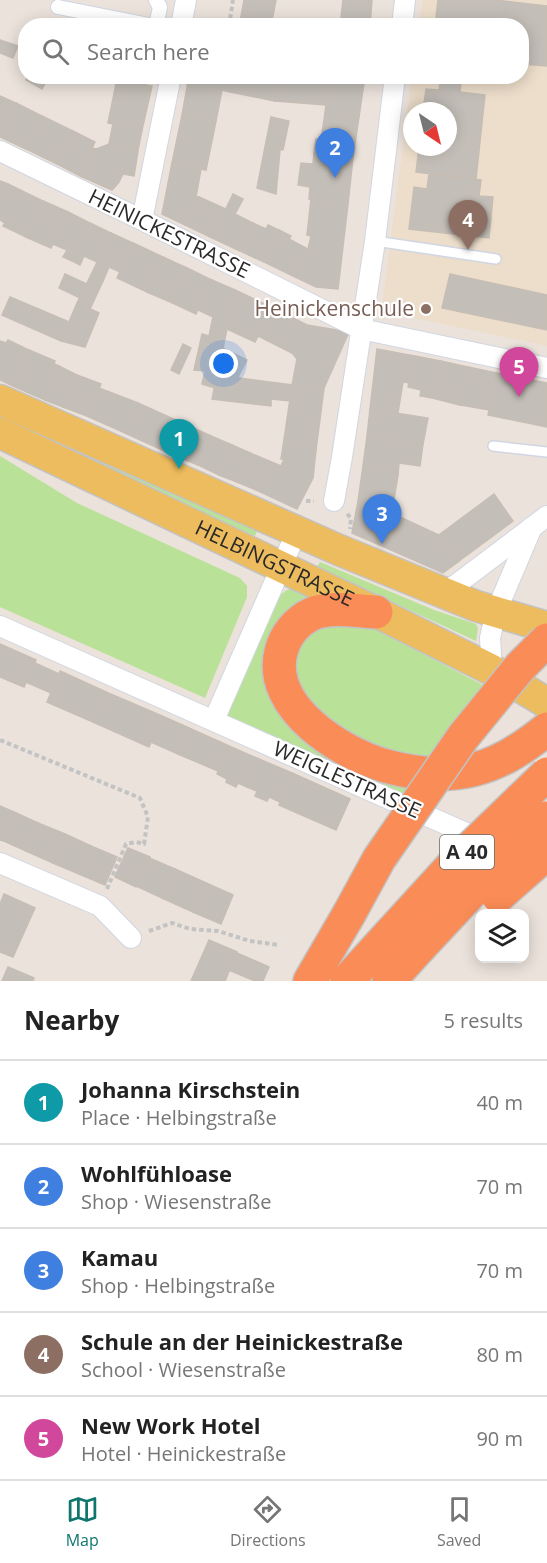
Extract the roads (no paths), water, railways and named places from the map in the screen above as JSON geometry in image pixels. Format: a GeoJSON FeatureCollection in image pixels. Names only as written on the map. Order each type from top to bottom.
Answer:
{"type":"FeatureCollection","features":[{"type":"Feature","properties":{"kind":"highway"},"geometry":{"type":"LineString","coordinates":[[376,612],[329,610],[303,619],[284,642],[279,662],[282,686],[294,708],[343,747],[385,766],[435,775],[459,773],[490,765],[507,757],[547,729]]}},
{"type":"Feature","properties":{"kind":"highway"},"geometry":{"type":"LineString","coordinates":[[310,981],[379,859],[463,737],[520,667],[547,640]]}},
{"type":"Feature","properties":{"kind":"highway","name":"A 40"},"geometry":{"type":"LineString","coordinates":[[405,955],[454,864],[547,774]]}},
{"type":"Feature","properties":{"kind":"highway","name":"A 40"},"geometry":{"type":"LineString","coordinates":[[347,981],[405,955],[547,818]]}},
{"type":"Feature","properties":{"kind":"highway"},"geometry":{"type":"LineString","coordinates":[[405,955],[477,915],[547,853]]}},
{"type":"Feature","properties":{"kind":"main road","name":"HELBINGSTRASSE"},"geometry":{"type":"LineString","coordinates":[[0,400],[442,593],[547,627]]}},
{"type":"Feature","properties":{"kind":"main road","name":"HELBINGSTRASSE"},"geometry":{"type":"LineString","coordinates":[[0,434],[376,612],[492,670],[547,703]]}},
{"type":"Feature","properties":{"kind":"street"},"geometry":{"type":"LineString","coordinates":[[156,0],[159,7],[157,18]]}},
{"type":"Feature","properties":{"kind":"street"},"geometry":{"type":"LineString","coordinates":[[183,18],[186,0]]}},
{"type":"Feature","properties":{"kind":"street"},"geometry":{"type":"LineString","coordinates":[[403,18],[405,0]]}},
{"type":"Feature","properties":{"kind":"street"},"geometry":{"type":"LineString","coordinates":[[59,4],[120,18]]}},
{"type":"Feature","properties":{"kind":"street"},"geometry":{"type":"LineString","coordinates":[[142,220],[169,84]]}},
{"type":"Feature","properties":{"kind":"street"},"geometry":{"type":"LineString","coordinates":[[334,501],[375,241],[394,84]]}},
{"type":"Feature","properties":{"kind":"street","name":"HEINICKESTRASSE"},"geometry":{"type":"LineString","coordinates":[[0,151],[361,329],[547,368]]}},
{"type":"Feature","properties":{"kind":"street"},"geometry":{"type":"LineString","coordinates":[[442,593],[542,523]]}},
{"type":"Feature","properties":{"kind":"street"},"geometry":{"type":"LineString","coordinates":[[492,670],[490,638],[496,612],[542,523]]}},
{"type":"Feature","properties":{"kind":"street"},"geometry":{"type":"LineString","coordinates":[[214,720],[297,531]]}},
{"type":"Feature","properties":{"kind":"street","name":"WEIGLESTRASSE"},"geometry":{"type":"LineString","coordinates":[[0,626],[547,869]]}},
{"type":"Feature","properties":{"kind":"street"},"geometry":{"type":"LineString","coordinates":[[0,863],[100,906],[131,938]]}},
{"type":"Feature","properties":{"kind":"lane"},"geometry":{"type":"LineString","coordinates":[[375,241],[496,259]]}},
{"type":"Feature","properties":{"kind":"lane"},"geometry":{"type":"LineString","coordinates":[[493,446],[547,452]]}},
{"type":"Feature","properties":{"kind":"place","name":"Wohlfühloase"},"geometry":{"type":"Point","coordinates":[335,178]}},
{"type":"Feature","properties":{"kind":"place","name":"Schule an der Heinickestraße"},"geometry":{"type":"Point","coordinates":[468,250]}},
{"type":"Feature","properties":{"kind":"place","name":"Heinickenschule"},"geometry":{"type":"Point","coordinates":[426,309]}},
{"type":"Feature","properties":{"kind":"place","name":"New Work Hotel"},"geometry":{"type":"Point","coordinates":[519,397]}},
{"type":"Feature","properties":{"kind":"place","name":"Johanna Kirschstein"},"geometry":{"type":"Point","coordinates":[179,469]}},
{"type":"Feature","properties":{"kind":"place","name":"Kamau"},"geometry":{"type":"Point","coordinates":[382,544]}}]}
